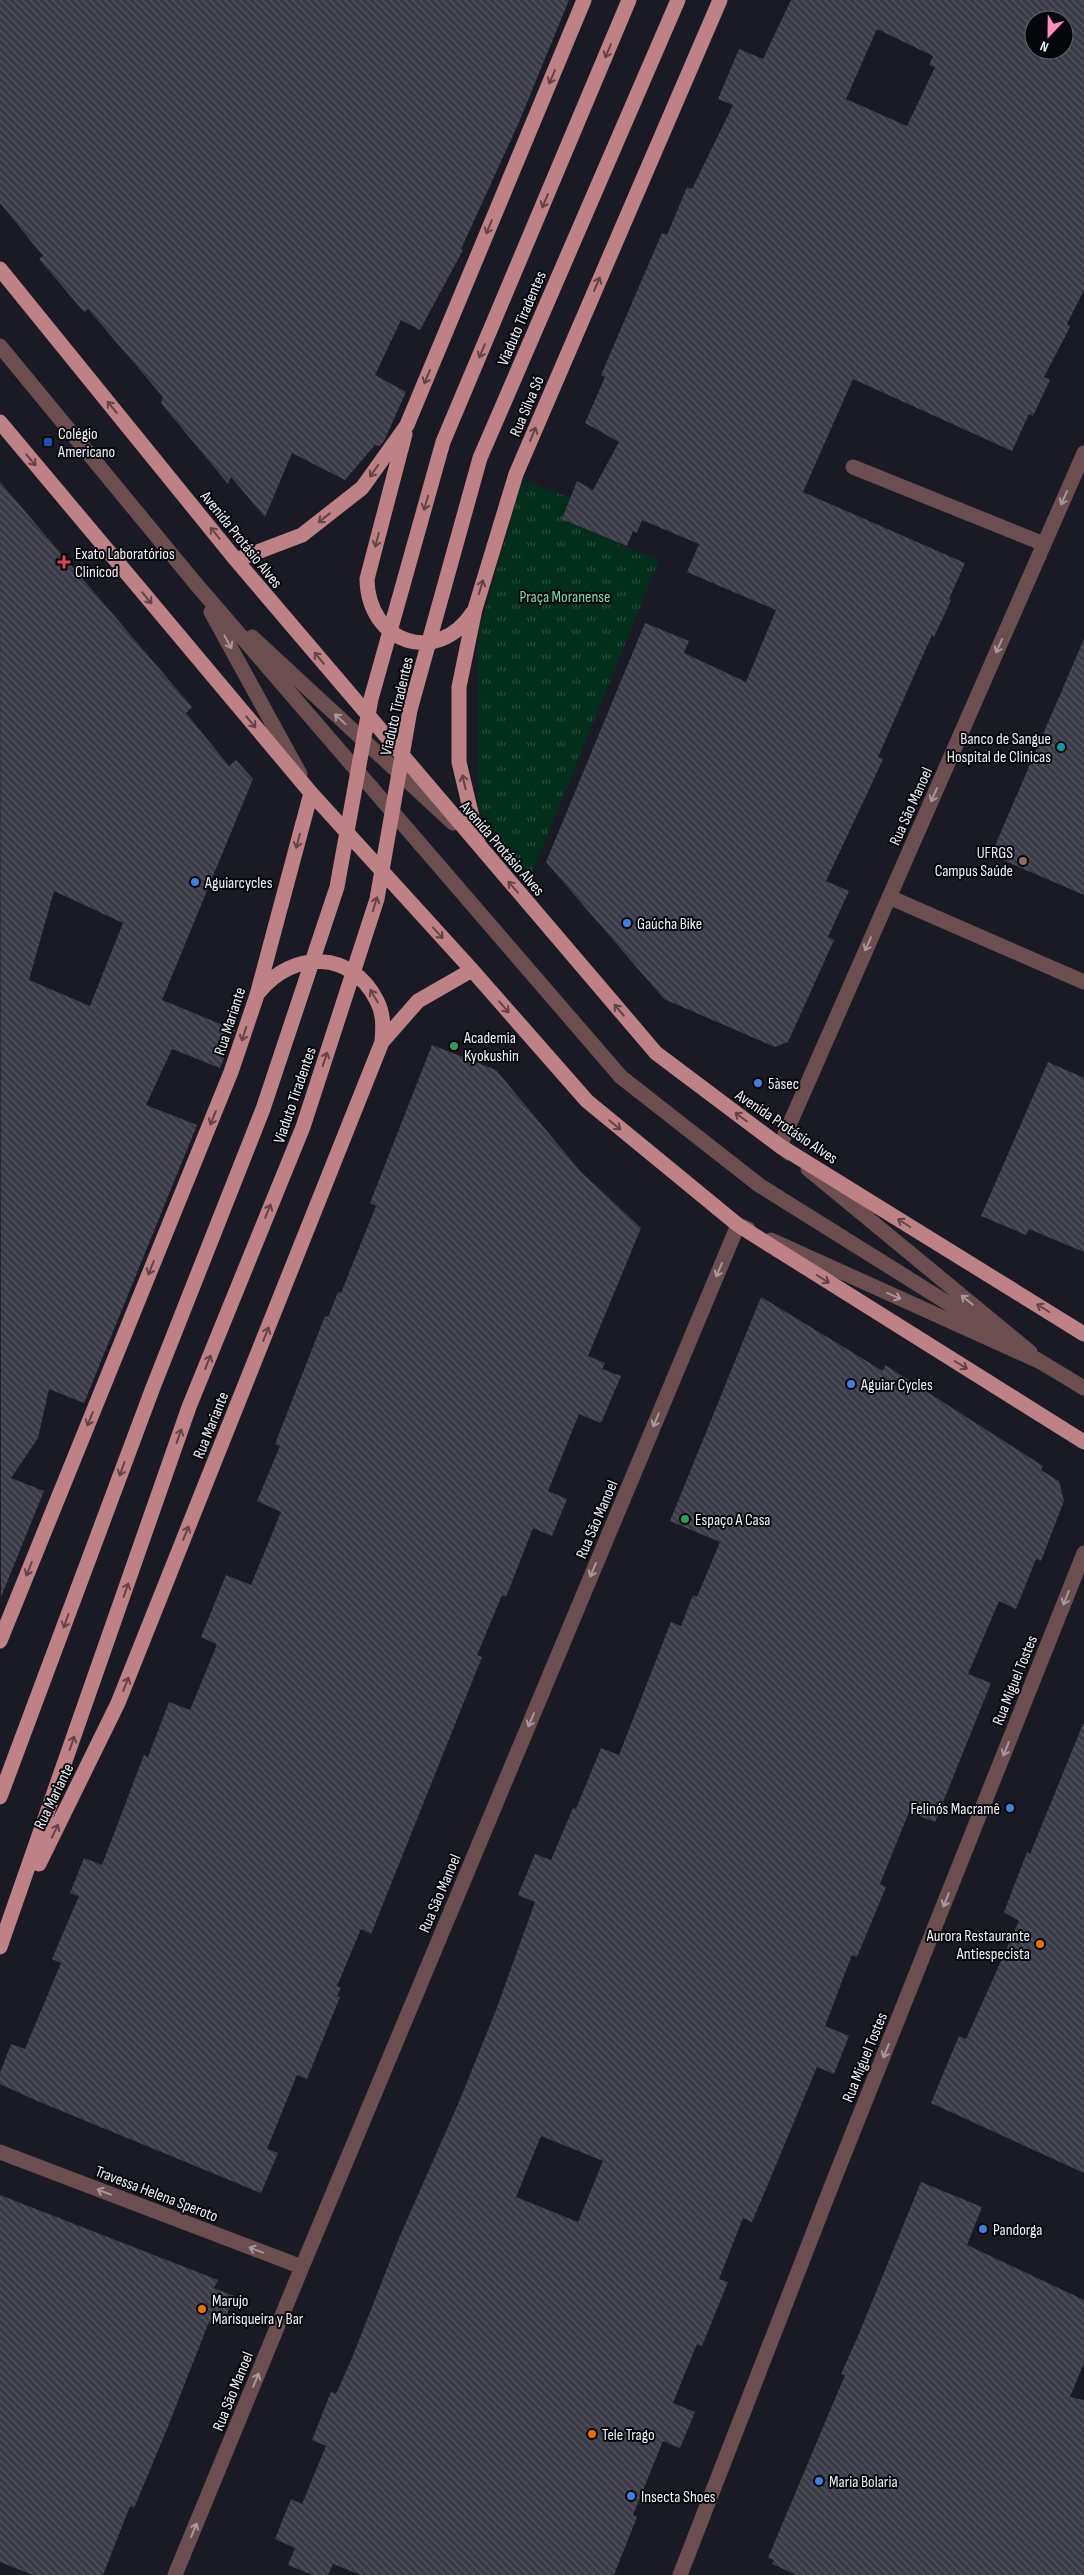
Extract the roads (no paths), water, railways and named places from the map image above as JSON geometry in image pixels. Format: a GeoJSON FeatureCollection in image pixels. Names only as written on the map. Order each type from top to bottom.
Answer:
{"type":"FeatureCollection","features":[{"type":"Feature","properties":{"kind":"main road"},"geometry":{"type":"LineString","coordinates":[[475,610],[465,624],[451,635],[434,641],[417,642],[399,637],[384,628],[373,613],[367,596],[367,579],[407,425],[584,0]]}},
{"type":"Feature","properties":{"kind":"main road","name":"Viaduto Tiradentes"},"geometry":{"type":"LineString","coordinates":[[189,1407],[303,1126],[377,899],[410,710],[480,458],[678,0]]}},
{"type":"Feature","properties":{"kind":"main road","name":"Rua Silva Só"},"geometry":{"type":"LineString","coordinates":[[479,846],[459,762],[459,687],[475,610],[516,474],[720,0]]}},
{"type":"Feature","properties":{"kind":"main road","name":"Viaduto Tiradentes"},"geometry":{"type":"LineString","coordinates":[[0,1797],[152,1390],[263,1109],[337,887],[371,700],[443,442],[628,3]]}},
{"type":"Feature","properties":{"kind":"main road","name":"Avenida Protásio Alves"},"geometry":{"type":"LineString","coordinates":[[0,269],[236,560],[656,1054],[780,1146],[1084,1334]]}},
{"type":"Feature","properties":{"kind":"main road"},"geometry":{"type":"LineString","coordinates":[[0,422],[310,793],[472,970],[587,1102],[738,1225],[1084,1442]]}},
{"type":"Feature","properties":{"kind":"main road"},"geometry":{"type":"LineString","coordinates":[[236,560],[302,535],[362,488],[407,425]]}},
{"type":"Feature","properties":{"kind":"main road","name":"Rua Mariante"},"geometry":{"type":"LineString","coordinates":[[0,1641],[231,1072],[257,995],[310,793]]}},
{"type":"Feature","properties":{"kind":"main road"},"geometry":{"type":"LineString","coordinates":[[257,995],[270,978],[282,970],[308,961],[330,962],[350,970],[366,984],[378,1001],[383,1021],[382,1042]]}},
{"type":"Feature","properties":{"kind":"main road","name":"Rua Mariante"},"geometry":{"type":"LineString","coordinates":[[10,1921],[118,1703],[382,1042],[418,1001],[472,970]]}},
{"type":"Feature","properties":{"kind":"main road","name":"Rua Mariante"},"geometry":{"type":"LineString","coordinates":[[0,1947],[189,1407]]}},
{"type":"Feature","properties":{"kind":"street"},"geometry":{"type":"LineString","coordinates":[[0,346],[196,584],[621,1078],[759,1185],[1084,1388]]}},
{"type":"Feature","properties":{"kind":"street","name":"Rua São Manoel"},"geometry":{"type":"LineString","coordinates":[[780,1146],[1084,453]]}},
{"type":"Feature","properties":{"kind":"street"},"geometry":{"type":"LineString","coordinates":[[853,467],[1044,544]]}},
{"type":"Feature","properties":{"kind":"street"},"geometry":{"type":"LineString","coordinates":[[196,584],[310,793]]}},
{"type":"Feature","properties":{"kind":"street"},"geometry":{"type":"LineString","coordinates":[[196,584],[479,846]]}},
{"type":"Feature","properties":{"kind":"street"},"geometry":{"type":"LineString","coordinates":[[889,897],[1084,982]]}},
{"type":"Feature","properties":{"kind":"street"},"geometry":{"type":"LineString","coordinates":[[780,1146],[1045,1364]]}},
{"type":"Feature","properties":{"kind":"street"},"geometry":{"type":"LineString","coordinates":[[738,1225],[1045,1364]]}},
{"type":"Feature","properties":{"kind":"street","name":"Rua São Manoel"},"geometry":{"type":"LineString","coordinates":[[175,2575],[738,1225]]}},
{"type":"Feature","properties":{"kind":"street","name":"Rua Miguel Tostes"},"geometry":{"type":"LineString","coordinates":[[680,2575],[837,2173],[1084,1552]]}},
{"type":"Feature","properties":{"kind":"street","name":"Travessa Helena Speroto"},"geometry":{"type":"LineString","coordinates":[[0,2152],[302,2267]]}},
{"type":"Feature","properties":{"kind":"place","name":"Colégio Americano"},"geometry":{"type":"Point","coordinates":[48,442]}},
{"type":"Feature","properties":{"kind":"place","name":"Exato Laboratórios Clinicod"},"geometry":{"type":"Point","coordinates":[64,562]}},
{"type":"Feature","properties":{"kind":"place","name":"Banco de Sangue Hospital de Clinicas"},"geometry":{"type":"Point","coordinates":[1061,747]}},
{"type":"Feature","properties":{"kind":"place","name":"UFRGS Campus Saúde"},"geometry":{"type":"Point","coordinates":[1023,861]}},
{"type":"Feature","properties":{"kind":"place","name":"Aguiarcycles"},"geometry":{"type":"Point","coordinates":[195,882]}},
{"type":"Feature","properties":{"kind":"place","name":"Gaúcha Bike"},"geometry":{"type":"Point","coordinates":[627,923]}},
{"type":"Feature","properties":{"kind":"place","name":"Academia Kyokushin"},"geometry":{"type":"Point","coordinates":[454,1046]}},
{"type":"Feature","properties":{"kind":"place","name":"5àsec"},"geometry":{"type":"Point","coordinates":[758,1083]}},
{"type":"Feature","properties":{"kind":"place","name":"Aguiar Cycles"},"geometry":{"type":"Point","coordinates":[851,1384]}},
{"type":"Feature","properties":{"kind":"place","name":"Espaço A Casa"},"geometry":{"type":"Point","coordinates":[685,1519]}},
{"type":"Feature","properties":{"kind":"place","name":"Felinós Macramê"},"geometry":{"type":"Point","coordinates":[1010,1808]}},
{"type":"Feature","properties":{"kind":"place","name":"Aurora Restaurante Antiespecista"},"geometry":{"type":"Point","coordinates":[1040,1944]}},
{"type":"Feature","properties":{"kind":"place","name":"Pandorga"},"geometry":{"type":"Point","coordinates":[983,2229]}},
{"type":"Feature","properties":{"kind":"place","name":"Marujo Marisqueira y Bar"},"geometry":{"type":"Point","coordinates":[202,2309]}},
{"type":"Feature","properties":{"kind":"place","name":"Tele Trago"},"geometry":{"type":"Point","coordinates":[592,2434]}},
{"type":"Feature","properties":{"kind":"place","name":"Maria Bolaria"},"geometry":{"type":"Point","coordinates":[819,2481]}},
{"type":"Feature","properties":{"kind":"place","name":"Insecta Shoes"},"geometry":{"type":"Point","coordinates":[631,2496]}},
{"type":"Feature","properties":{"kind":"park label","name":"Praça Moranense"},"geometry":{"type":"Point","coordinates":[565,596]}}]}
